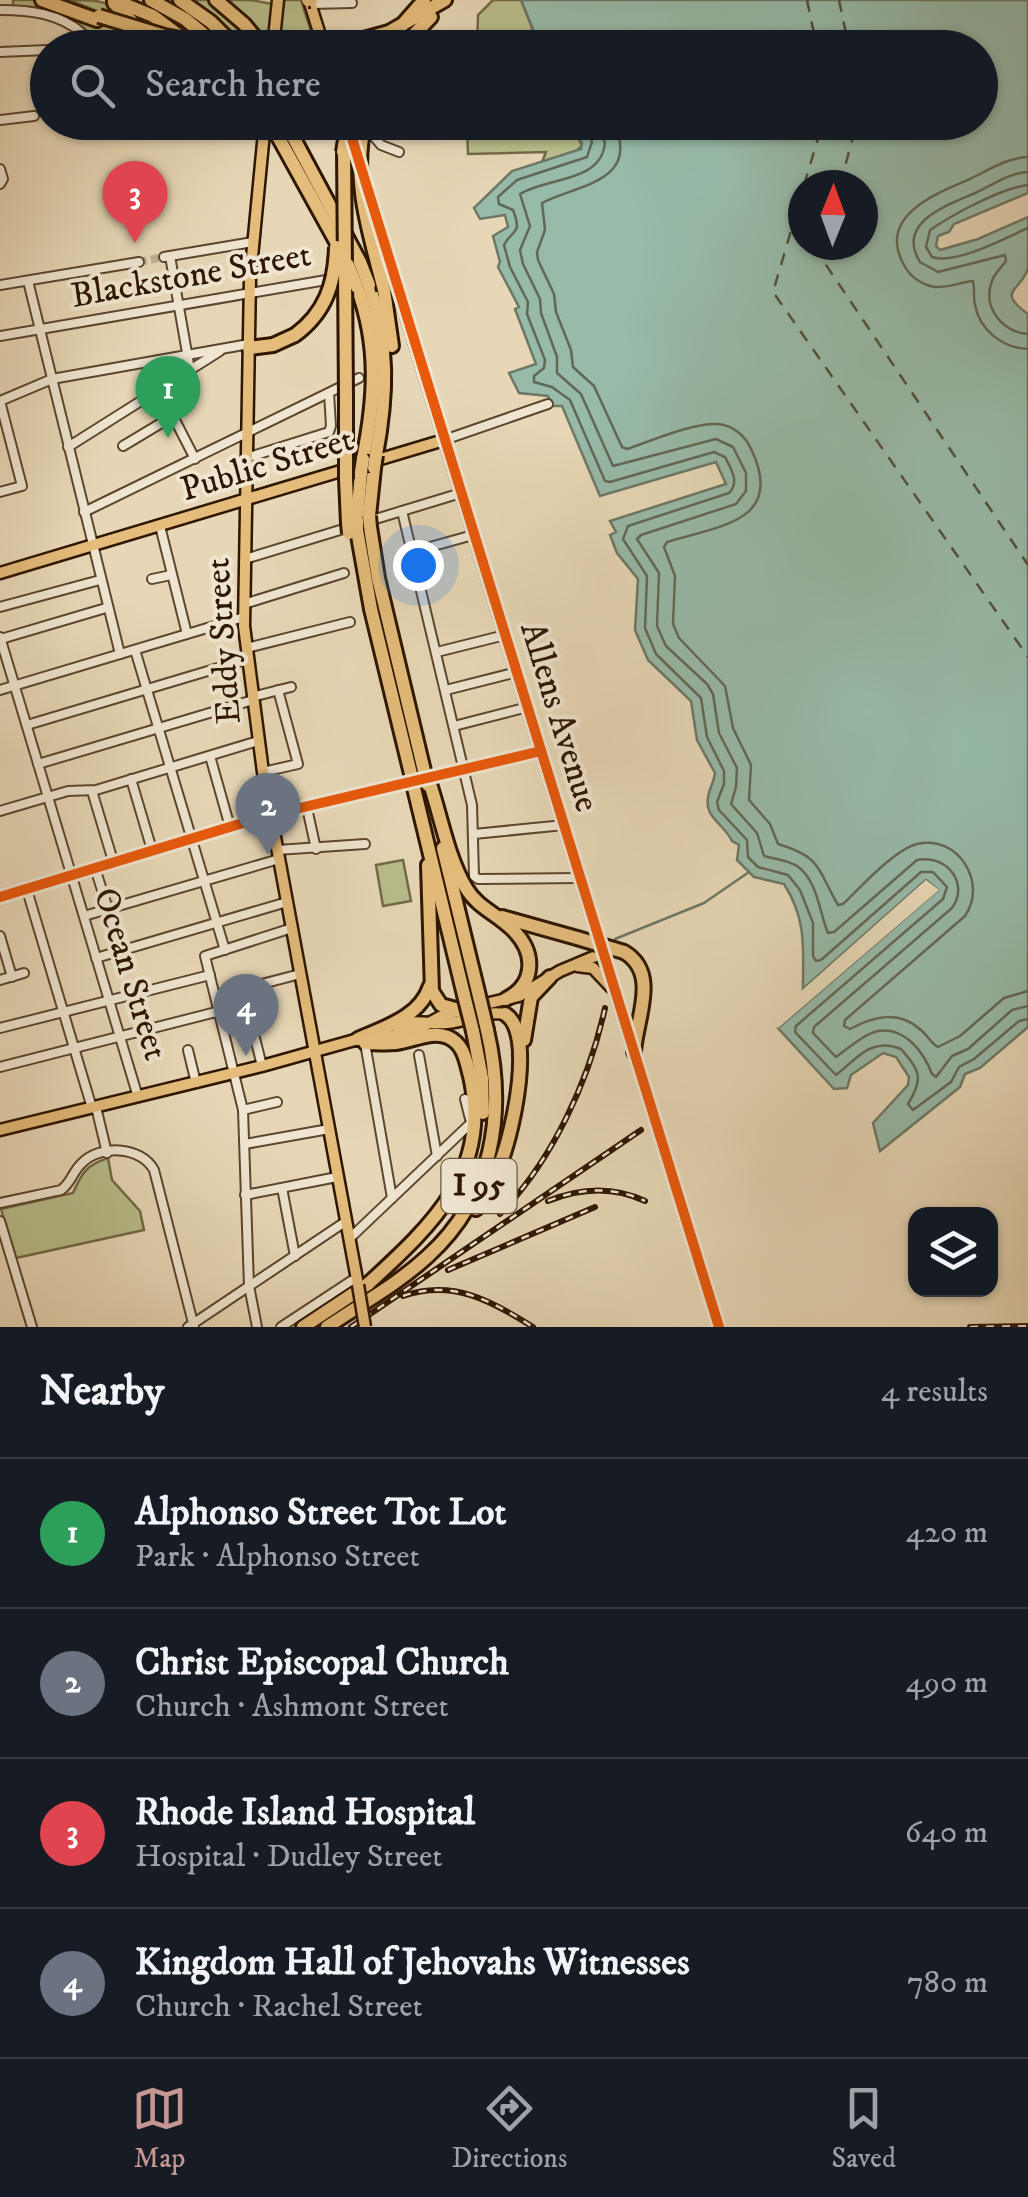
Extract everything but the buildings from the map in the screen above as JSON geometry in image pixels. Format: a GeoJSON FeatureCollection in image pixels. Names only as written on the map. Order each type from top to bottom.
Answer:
{"type":"FeatureCollection","features":[{"type":"Feature","properties":{"kind":"highway"},"geometry":{"type":"LineString","coordinates":[[42,0],[142,30]]}},
{"type":"Feature","properties":{"kind":"highway"},"geometry":{"type":"LineString","coordinates":[[60,0],[98,18]]}},
{"type":"Feature","properties":{"kind":"highway"},"geometry":{"type":"LineString","coordinates":[[111,0],[136,30]]}},
{"type":"Feature","properties":{"kind":"highway"},"geometry":{"type":"LineString","coordinates":[[111,0],[173,30]]}},
{"type":"Feature","properties":{"kind":"highway"},"geometry":{"type":"LineString","coordinates":[[140,0],[179,7],[201,30]]}},
{"type":"Feature","properties":{"kind":"highway"},"geometry":{"type":"LineString","coordinates":[[151,0],[179,7],[219,30]]}},
{"type":"Feature","properties":{"kind":"highway"},"geometry":{"type":"LineString","coordinates":[[216,0],[249,30]]}},
{"type":"Feature","properties":{"kind":"highway"},"geometry":{"type":"LineString","coordinates":[[396,30],[424,0]]}},
{"type":"Feature","properties":{"kind":"highway"},"geometry":{"type":"LineString","coordinates":[[393,30],[449,0]]}},
{"type":"Feature","properties":{"kind":"highway"},"geometry":{"type":"LineString","coordinates":[[420,30],[449,0]]}},
{"type":"Feature","properties":{"kind":"highway","name":"I 95"},"geometry":{"type":"LineString","coordinates":[[282,140],[354,262]]}},
{"type":"Feature","properties":{"kind":"highway","name":"I 95"},"geometry":{"type":"LineString","coordinates":[[286,140],[310,168],[381,328],[386,360],[382,422],[368,463]]}},
{"type":"Feature","properties":{"kind":"highway"},"geometry":{"type":"LineString","coordinates":[[301,140],[310,168]]}},
{"type":"Feature","properties":{"kind":"highway"},"geometry":{"type":"LineString","coordinates":[[249,346],[273,346],[295,336],[318,312],[333,280],[345,140]]}},
{"type":"Feature","properties":{"kind":"highway"},"geometry":{"type":"LineString","coordinates":[[362,140],[360,193],[384,290],[392,368],[382,422]]}},
{"type":"Feature","properties":{"kind":"highway"},"geometry":{"type":"LineString","coordinates":[[344,146],[346,479],[358,525]]}},
{"type":"Feature","properties":{"kind":"highway","name":"I 95"},"geometry":{"type":"LineString","coordinates":[[364,286],[374,400],[358,525],[371,609],[422,778],[429,852],[471,993]]}},
{"type":"Feature","properties":{"kind":"highway","name":"I 95"},"geometry":{"type":"LineString","coordinates":[[327,1327],[434,1250],[460,1219],[480,1183],[497,1112],[496,1080],[471,993],[378,578],[358,525]]}},
{"type":"Feature","properties":{"kind":"highway"},"geometry":{"type":"LineString","coordinates":[[422,778],[462,881],[484,908],[516,933],[528,956],[527,982],[506,1006],[518,1026],[520,1057]]}},
{"type":"Feature","properties":{"kind":"highway"},"geometry":{"type":"LineString","coordinates":[[429,852],[426,880],[432,990],[437,1002],[459,1010]]}},
{"type":"Feature","properties":{"kind":"highway"},"geometry":{"type":"LineString","coordinates":[[484,908],[624,952],[635,959],[643,974],[634,1052]]}},
{"type":"Feature","properties":{"kind":"highway"},"geometry":{"type":"LineString","coordinates":[[361,1041],[419,1007],[431,974]]}},
{"type":"Feature","properties":{"kind":"highway"},"geometry":{"type":"LineString","coordinates":[[369,1299],[395,1289],[430,1263],[471,1216],[495,1175],[507,1143],[531,997],[550,977]]}},
{"type":"Feature","properties":{"kind":"highway"},"geometry":{"type":"LineString","coordinates":[[624,1017],[639,1014]]}},
{"type":"Feature","properties":{"kind":"highway","name":"I 95"},"geometry":{"type":"LineString","coordinates":[[303,1327],[359,1283],[408,1256],[452,1207],[470,1173],[480,1134],[484,1102],[480,1030]]}},
{"type":"Feature","properties":{"kind":"highway"},"geometry":{"type":"LineString","coordinates":[[359,1283],[420,1235],[446,1204],[468,1156],[476,1113],[466,1058],[453,1040],[437,1035],[395,1043],[361,1041]]}},
{"type":"Feature","properties":{"kind":"main road"},"geometry":{"type":"LineString","coordinates":[[274,30],[278,1]]}},
{"type":"Feature","properties":{"kind":"main road"},"geometry":{"type":"LineString","coordinates":[[310,1],[321,30]]}},
{"type":"Feature","properties":{"kind":"main road","name":"Eddy Street"},"geometry":{"type":"LineString","coordinates":[[263,140],[250,293],[244,604],[247,653],[263,772],[366,1327]]}},
{"type":"Feature","properties":{"kind":"main road","name":"Allens Avenue"},"geometry":{"type":"LineString","coordinates":[[353,140],[720,1327]]}},
{"type":"Feature","properties":{"kind":"main road","name":"Public Street"},"geometry":{"type":"LineString","coordinates":[[0,573],[444,440]]}},
{"type":"Feature","properties":{"kind":"main road"},"geometry":{"type":"LineString","coordinates":[[0,1130],[361,1041],[411,1021],[446,1024],[491,1013],[566,968],[604,953]]}},
{"type":"Feature","properties":{"kind":"main road"},"geometry":{"type":"LineString","coordinates":[[566,968],[594,968],[618,996]]}},
{"type":"Feature","properties":{"kind":"main road"},"geometry":{"type":"LineString","coordinates":[[431,1022],[459,1010],[506,1006]]}},
{"type":"Feature","properties":{"kind":"street"},"geometry":{"type":"LineString","coordinates":[[310,1],[352,3]]}},
{"type":"Feature","properties":{"kind":"street"},"geometry":{"type":"LineString","coordinates":[[0,10],[32,10],[78,30]]}},
{"type":"Feature","properties":{"kind":"street"},"geometry":{"type":"LineString","coordinates":[[0,52],[30,51]]}},
{"type":"Feature","properties":{"kind":"street"},"geometry":{"type":"LineString","coordinates":[[0,120],[30,116]]}},
{"type":"Feature","properties":{"kind":"street"},"geometry":{"type":"LineString","coordinates":[[377,140],[399,152]]}},
{"type":"Feature","properties":{"kind":"street"},"geometry":{"type":"LineString","coordinates":[[0,169],[1,184]]}},
{"type":"Feature","properties":{"kind":"street"},"geometry":{"type":"LineString","coordinates":[[190,370],[167,257],[253,242]]}},
{"type":"Feature","properties":{"kind":"street"},"geometry":{"type":"LineString","coordinates":[[0,286],[139,262]]}},
{"type":"Feature","properties":{"kind":"street","name":"Blackstone Street"},"geometry":{"type":"LineString","coordinates":[[0,336],[391,268]]}},
{"type":"Feature","properties":{"kind":"street"},"geometry":{"type":"LineString","coordinates":[[28,282],[120,654]]}},
{"type":"Feature","properties":{"kind":"street"},"geometry":{"type":"LineString","coordinates":[[0,492],[22,486],[0,402],[52,378],[249,346]]}},
{"type":"Feature","properties":{"kind":"street"},"geometry":{"type":"LineString","coordinates":[[68,447],[224,348]]}},
{"type":"Feature","properties":{"kind":"street"},"geometry":{"type":"LineString","coordinates":[[84,512],[359,378]]}},
{"type":"Feature","properties":{"kind":"street"},"geometry":{"type":"LineString","coordinates":[[246,458],[327,433],[331,426],[329,393]]}},
{"type":"Feature","properties":{"kind":"street","name":"Public Street"},"geometry":{"type":"LineString","coordinates":[[444,440],[548,404]]}},
{"type":"Feature","properties":{"kind":"street"},"geometry":{"type":"LineString","coordinates":[[123,446],[173,416],[194,459]]}},
{"type":"Feature","properties":{"kind":"street"},"geometry":{"type":"LineString","coordinates":[[245,560],[460,493]]}},
{"type":"Feature","properties":{"kind":"street"},"geometry":{"type":"LineString","coordinates":[[402,511],[465,770],[474,834],[473,875],[478,879],[580,878]]}},
{"type":"Feature","properties":{"kind":"street"},"geometry":{"type":"LineString","coordinates":[[160,526],[187,634]]}},
{"type":"Feature","properties":{"kind":"street"},"geometry":{"type":"LineString","coordinates":[[412,552],[473,535]]}},
{"type":"Feature","properties":{"kind":"street"},"geometry":{"type":"LineString","coordinates":[[244,604],[344,574]]}},
{"type":"Feature","properties":{"kind":"street"},"geometry":{"type":"LineString","coordinates":[[152,579],[170,575]]}},
{"type":"Feature","properties":{"kind":"street"},"geometry":{"type":"LineString","coordinates":[[0,607],[100,580]]}},
{"type":"Feature","properties":{"kind":"street"},"geometry":{"type":"LineString","coordinates":[[0,638],[106,608]]}},
{"type":"Feature","properties":{"kind":"street"},"geometry":{"type":"LineString","coordinates":[[0,690],[244,617]]}},
{"type":"Feature","properties":{"kind":"street"},"geometry":{"type":"LineString","coordinates":[[26,725],[147,690],[247,653],[350,622]]}},
{"type":"Feature","properties":{"kind":"street"},"geometry":{"type":"LineString","coordinates":[[437,652],[505,635]]}},
{"type":"Feature","properties":{"kind":"street","name":"Ocean Street"},"geometry":{"type":"LineString","coordinates":[[0,638],[138,1097]]}},
{"type":"Feature","properties":{"kind":"street"},"geometry":{"type":"LineString","coordinates":[[135,650],[225,950]]}},
{"type":"Feature","properties":{"kind":"street"},"geometry":{"type":"LineString","coordinates":[[446,690],[517,672]]}},
{"type":"Feature","properties":{"kind":"street"},"geometry":{"type":"LineString","coordinates":[[38,764],[291,687]]}},
{"type":"Feature","properties":{"kind":"street"},"geometry":{"type":"LineString","coordinates":[[263,772],[298,764],[278,690]]}},
{"type":"Feature","properties":{"kind":"street"},"geometry":{"type":"LineString","coordinates":[[454,726],[528,707]]}},
{"type":"Feature","properties":{"kind":"street"},"geometry":{"type":"LineString","coordinates":[[0,800],[2,811],[68,791],[92,792],[258,741]]}},
{"type":"Feature","properties":{"kind":"street"},"geometry":{"type":"LineString","coordinates":[[0,896],[271,816],[541,751]]}},
{"type":"Feature","properties":{"kind":"street"},"geometry":{"type":"LineString","coordinates":[[210,756],[230,827]]}},
{"type":"Feature","properties":{"kind":"street"},"geometry":{"type":"LineString","coordinates":[[131,779],[152,850]]}},
{"type":"Feature","properties":{"kind":"street"},"geometry":{"type":"LineString","coordinates":[[92,792],[113,861]]}},
{"type":"Feature","properties":{"kind":"street"},"geometry":{"type":"LineString","coordinates":[[307,808],[316,849]]}},
{"type":"Feature","properties":{"kind":"street"},"geometry":{"type":"LineString","coordinates":[[474,834],[564,825]]}},
{"type":"Feature","properties":{"kind":"street"},"geometry":{"type":"LineString","coordinates":[[84,916],[278,855],[365,844]]}},
{"type":"Feature","properties":{"kind":"street"},"geometry":{"type":"LineString","coordinates":[[95,868],[108,909]]}},
{"type":"Feature","properties":{"kind":"street"},"geometry":{"type":"LineString","coordinates":[[27,890],[107,1153]]}},
{"type":"Feature","properties":{"kind":"street"},"geometry":{"type":"LineString","coordinates":[[96,958],[288,902]]}},
{"type":"Feature","properties":{"kind":"street"},"geometry":{"type":"LineString","coordinates":[[256,1327],[249,1286],[243,1110],[204,956],[292,928]]}},
{"type":"Feature","properties":{"kind":"street"},"geometry":{"type":"LineString","coordinates":[[0,936],[12,977]]}},
{"type":"Feature","properties":{"kind":"street"},"geometry":{"type":"LineString","coordinates":[[0,980],[24,973]]}},
{"type":"Feature","properties":{"kind":"street"},"geometry":{"type":"LineString","coordinates":[[216,996],[300,974]]}},
{"type":"Feature","properties":{"kind":"street"},"geometry":{"type":"LineString","coordinates":[[0,1028],[210,975]]}},
{"type":"Feature","properties":{"kind":"street"},"geometry":{"type":"LineString","coordinates":[[242,990],[262,1066]]}},
{"type":"Feature","properties":{"kind":"street"},"geometry":{"type":"LineString","coordinates":[[0,1066],[220,1011]]}},
{"type":"Feature","properties":{"kind":"street"},"geometry":{"type":"LineString","coordinates":[[361,1041],[392,1198]]}},
{"type":"Feature","properties":{"kind":"street"},"geometry":{"type":"LineString","coordinates":[[188,1050],[196,1083]]}},
{"type":"Feature","properties":{"kind":"street"},"geometry":{"type":"LineString","coordinates":[[419,1055],[437,1156]]}},
{"type":"Feature","properties":{"kind":"street"},"geometry":{"type":"LineString","coordinates":[[349,1239],[471,1123],[466,1098]]}},
{"type":"Feature","properties":{"kind":"street"},"geometry":{"type":"LineString","coordinates":[[243,1110],[277,1102]]}},
{"type":"Feature","properties":{"kind":"street"},"geometry":{"type":"LineString","coordinates":[[246,1144],[329,1129]]}},
{"type":"Feature","properties":{"kind":"street"},"geometry":{"type":"LineString","coordinates":[[0,1203],[60,1190],[69,1185],[85,1160],[107,1153],[138,1152],[154,1170],[192,1326],[345,1222]]}},
{"type":"Feature","properties":{"kind":"street"},"geometry":{"type":"LineString","coordinates":[[245,1195],[338,1178]]}},
{"type":"Feature","properties":{"kind":"street"},"geometry":{"type":"LineString","coordinates":[[282,1188],[295,1256]]}},
{"type":"Feature","properties":{"kind":"street"},"geometry":{"type":"LineString","coordinates":[[0,1222],[4,1250],[32,1327]]}},
{"type":"Feature","properties":{"kind":"street"},"geometry":{"type":"LineString","coordinates":[[281,1327],[359,1283]]}},
{"type":"Feature","properties":{"kind":"green space"},"geometry":{"type":"Polygon","coordinates":[[[13,0],[37,0],[96,23],[100,12],[69,0],[96,1],[118,12],[128,30],[85,30],[34,7],[13,6],[13,0]]]}},
{"type":"Feature","properties":{"kind":"green space"},"geometry":{"type":"Polygon","coordinates":[[[190,0],[272,4],[269,30],[228,30],[190,0]]]}},
{"type":"Feature","properties":{"kind":"green space"},"geometry":{"type":"Polygon","coordinates":[[[284,0],[301,0],[311,30],[280,30],[284,0]]]}},
{"type":"Feature","properties":{"kind":"green space"},"geometry":{"type":"Polygon","coordinates":[[[493,0],[521,0],[533,30],[478,30],[478,15],[493,0]]]}},
{"type":"Feature","properties":{"kind":"green space"},"geometry":{"type":"Polygon","coordinates":[[[468,140],[579,140],[582,146],[542,162],[546,152],[468,154],[468,140]]]}},
{"type":"Feature","properties":{"kind":"green space"},"geometry":{"type":"Polygon","coordinates":[[[403,860],[411,901],[383,906],[376,865],[403,860]]]}},
{"type":"Feature","properties":{"kind":"green space"},"geometry":{"type":"Polygon","coordinates":[[[108,1158],[112,1180],[140,1211],[144,1230],[16,1258],[1,1209],[73,1193],[86,1171],[108,1158]]]}},
{"type":"Feature","properties":{"kind":"water"},"geometry":{"type":"Polygon","coordinates":[[[521,0],[1028,0],[1028,193],[954,224],[949,232],[938,236],[936,246],[940,250],[978,239],[1028,217],[1028,268],[1012,295],[1028,314],[1028,1027],[980,1068],[965,1074],[960,1087],[880,1151],[873,1123],[908,1085],[909,1077],[896,1057],[883,1053],[851,1075],[847,1088],[834,1089],[778,1028],[938,890],[926,880],[803,989],[802,935],[797,910],[784,884],[754,877],[737,860],[739,845],[709,810],[715,773],[697,740],[691,701],[648,660],[635,630],[638,579],[617,553],[610,535],[616,532],[610,521],[726,484],[716,462],[600,496],[562,406],[553,406],[548,396],[519,393],[509,373],[536,364],[515,309],[519,307],[498,267],[493,236],[508,227],[505,215],[480,219],[474,208],[512,171],[581,149],[580,140],[998,140],[998,30],[532,30],[521,0]]]}},
{"type":"Feature","properties":{"kind":"pier"},"geometry":{"type":"Polygon","coordinates":[[[926,880],[939,890],[778,1028],[775,1025],[931,890],[926,886],[806,993],[799,993],[926,880]]]}},
{"type":"Feature","properties":{"kind":"waterway"},"geometry":{"type":"LineString","coordinates":[[615,939],[704,903],[749,872]]}},
{"type":"Feature","properties":{"kind":"ferry route"},"geometry":{"type":"LineString","coordinates":[[807,0],[813,30]]}},
{"type":"Feature","properties":{"kind":"ferry route"},"geometry":{"type":"LineString","coordinates":[[839,0],[845,30]]}},
{"type":"Feature","properties":{"kind":"ferry route"},"geometry":{"type":"LineString","coordinates":[[809,170],[818,140]]}},
{"type":"Feature","properties":{"kind":"ferry route"},"geometry":{"type":"LineString","coordinates":[[844,170],[852,140]]}},
{"type":"Feature","properties":{"kind":"ferry route"},"geometry":{"type":"LineString","coordinates":[[788,241],[773,292],[1028,657]]}},
{"type":"Feature","properties":{"kind":"ferry route"},"geometry":{"type":"LineString","coordinates":[[823,260],[1028,565]]}},
{"type":"Feature","properties":{"kind":"tunnel"},"geometry":{"type":"LineString","coordinates":[[139,262],[164,257]]}},
{"type":"Feature","properties":{"kind":"railway"},"geometry":{"type":"LineString","coordinates":[[500,1214],[536,1170],[566,1118],[589,1064],[605,1008]]}},
{"type":"Feature","properties":{"kind":"railway"},"geometry":{"type":"LineString","coordinates":[[351,1327],[641,1130]]}},
{"type":"Feature","properties":{"kind":"railway"},"geometry":{"type":"LineString","coordinates":[[548,1201],[596,1190],[645,1201]]}},
{"type":"Feature","properties":{"kind":"railway"},"geometry":{"type":"LineString","coordinates":[[448,1270],[595,1207]]}},
{"type":"Feature","properties":{"kind":"railway"},"geometry":{"type":"LineString","coordinates":[[403,1296],[421,1291],[455,1291],[487,1301],[533,1327]]}},
{"type":"Feature","properties":{"kind":"railway"},"geometry":{"type":"LineString","coordinates":[[970,1327],[1028,1326]]}},
{"type":"Feature","properties":{"kind":"cycle path"},"geometry":{"type":"LineString","coordinates":[[353,140],[719,1327]]}},
{"type":"Feature","properties":{"kind":"cycle path"},"geometry":{"type":"LineString","coordinates":[[0,897],[266,816],[541,751]]}},
{"type":"Feature","properties":{"kind":"place","name":"Rhode Island Hospital"},"geometry":{"type":"Point","coordinates":[135,243]}},
{"type":"Feature","properties":{"kind":"place","name":"Alphonso Street Tot Lot"},"geometry":{"type":"Point","coordinates":[168,438]}},
{"type":"Feature","properties":{"kind":"place","name":"Christ Episcopal Church"},"geometry":{"type":"Point","coordinates":[268,855]}},
{"type":"Feature","properties":{"kind":"place","name":"Kingdom Hall of Jehovahs Witnesses"},"geometry":{"type":"Point","coordinates":[246,1056]}}]}
